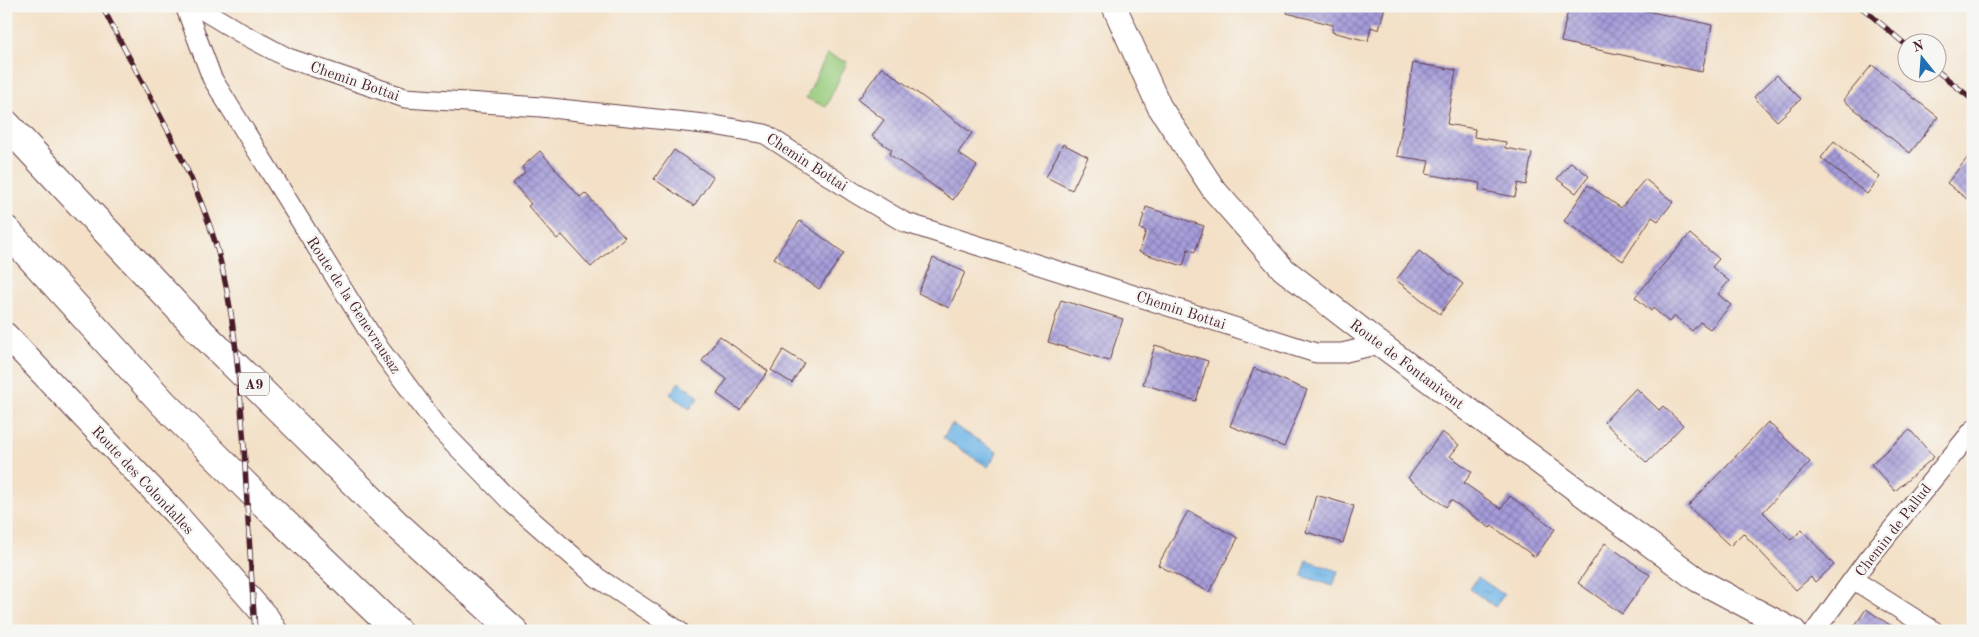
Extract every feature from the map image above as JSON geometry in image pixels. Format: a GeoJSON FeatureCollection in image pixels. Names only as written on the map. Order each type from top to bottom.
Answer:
{"type":"FeatureCollection","features":[{"type":"Feature","properties":{"kind":"highway","name":"A9"},"geometry":{"type":"LineString","coordinates":[[6,124],[207,338],[394,522],[514,631]]}},
{"type":"Feature","properties":{"kind":"highway"},"geometry":{"type":"LineString","coordinates":[[6,230],[163,403],[251,491],[397,631]]}},
{"type":"Feature","properties":{"kind":"street","name":"Route de la Genevrausaz"},"geometry":{"type":"LineString","coordinates":[[186,6],[212,78],[379,348],[438,427],[512,503],[591,571],[679,631]]}},
{"type":"Feature","properties":{"kind":"street","name":"Chemin Bottai"},"geometry":{"type":"LineString","coordinates":[[196,6],[241,34],[288,58],[405,98],[541,107],[714,124],[765,134],[855,193],[904,222],[1316,353],[1342,353],[1380,344]]}},
{"type":"Feature","properties":{"kind":"street","name":"Route de Fontanivent"},"geometry":{"type":"LineString","coordinates":[[1114,6],[1159,106],[1214,190],[1283,269],[1380,344],[1698,580],[1794,631]]}},
{"type":"Feature","properties":{"kind":"street","name":"Route des Colondalles"},"geometry":{"type":"LineString","coordinates":[[6,334],[175,513],[268,619],[275,631]]}},
{"type":"Feature","properties":{"kind":"street","name":"Chemin de Pallud"},"geometry":{"type":"LineString","coordinates":[[1816,631],[1867,560],[1973,430]]}},
{"type":"Feature","properties":{"kind":"street"},"geometry":{"type":"LineString","coordinates":[[1854,580],[1934,631]]}},
{"type":"Feature","properties":{"kind":"green space"},"geometry":{"type":"Polygon","coordinates":[[[827,54],[847,62],[826,107],[806,98],[827,54]]]}},
{"type":"Feature","properties":{"kind":"water"},"geometry":{"type":"Polygon","coordinates":[[[679,382],[699,397],[690,409],[670,394],[679,382]]]}},
{"type":"Feature","properties":{"kind":"water"},"geometry":{"type":"Polygon","coordinates":[[[952,424],[997,452],[988,467],[943,438],[952,424]]]}},
{"type":"Feature","properties":{"kind":"water"},"geometry":{"type":"Polygon","coordinates":[[[1307,560],[1338,571],[1333,586],[1302,576],[1307,560]]]}},
{"type":"Feature","properties":{"kind":"water"},"geometry":{"type":"Polygon","coordinates":[[[1478,577],[1504,595],[1495,607],[1470,589],[1478,577]]]}},
{"type":"Feature","properties":{"kind":"building"},"geometry":{"type":"Polygon","coordinates":[[[1288,6],[1385,6],[1379,30],[1371,27],[1368,41],[1332,32],[1333,25],[1287,13],[1288,6]]]}},
{"type":"Feature","properties":{"kind":"building"},"geometry":{"type":"Polygon","coordinates":[[[1569,6],[1624,6],[1712,25],[1702,72],[1561,42],[1569,6]]]}},
{"type":"Feature","properties":{"kind":"building"},"geometry":{"type":"Polygon","coordinates":[[[1413,63],[1456,70],[1447,124],[1475,129],[1474,137],[1506,142],[1505,148],[1532,153],[1526,185],[1518,183],[1515,197],[1479,190],[1480,183],[1426,174],[1429,161],[1397,156],[1413,63]]]}},
{"type":"Feature","properties":{"kind":"building"},"geometry":{"type":"Polygon","coordinates":[[[1872,65],[1938,117],[1910,153],[1843,100],[1872,65]]]}},
{"type":"Feature","properties":{"kind":"building"},"geometry":{"type":"Polygon","coordinates":[[[882,67],[972,133],[958,153],[977,166],[953,200],[889,154],[892,150],[872,136],[884,120],[858,100],[882,67]]]}},
{"type":"Feature","properties":{"kind":"building"},"geometry":{"type":"Polygon","coordinates":[[[1777,75],[1801,99],[1777,121],[1754,97],[1777,75]]]}},
{"type":"Feature","properties":{"kind":"building"},"geometry":{"type":"Polygon","coordinates":[[[1834,141],[1880,177],[1867,194],[1821,158],[1834,141]]]}},
{"type":"Feature","properties":{"kind":"building"},"geometry":{"type":"Polygon","coordinates":[[[1063,144],[1088,157],[1072,190],[1046,177],[1063,144]]]}},
{"type":"Feature","properties":{"kind":"building"},"geometry":{"type":"Polygon","coordinates":[[[674,150],[713,177],[694,206],[654,179],[674,150]]]}},
{"type":"Feature","properties":{"kind":"building"},"geometry":{"type":"Polygon","coordinates":[[[540,151],[580,197],[585,193],[625,237],[591,267],[562,235],[557,239],[528,206],[531,204],[513,183],[525,172],[522,167],[540,151]]]}},
{"type":"Feature","properties":{"kind":"building"},"geometry":{"type":"Polygon","coordinates":[[[1973,151],[1973,204],[1947,183],[1973,151]]]}},
{"type":"Feature","properties":{"kind":"building"},"geometry":{"type":"Polygon","coordinates":[[[1571,162],[1589,176],[1576,193],[1557,179],[1571,162]]]}},
{"type":"Feature","properties":{"kind":"building"},"geometry":{"type":"Polygon","coordinates":[[[1645,179],[1673,202],[1658,221],[1652,217],[1623,261],[1564,221],[1588,185],[1621,208],[1645,179]]]}},
{"type":"Feature","properties":{"kind":"building"},"geometry":{"type":"Polygon","coordinates":[[[1146,207],[1204,226],[1195,252],[1188,249],[1183,266],[1139,252],[1146,231],[1140,229],[1146,207]]]}},
{"type":"Feature","properties":{"kind":"building"},"geometry":{"type":"Polygon","coordinates":[[[800,221],[844,253],[819,289],[774,258],[800,221]]]}},
{"type":"Feature","properties":{"kind":"building"},"geometry":{"type":"Polygon","coordinates":[[[1690,234],[1719,259],[1712,267],[1729,281],[1718,294],[1731,305],[1710,329],[1700,322],[1692,331],[1675,316],[1669,322],[1653,308],[1651,311],[1635,297],[1690,234]]]}},
{"type":"Feature","properties":{"kind":"building"},"geometry":{"type":"Polygon","coordinates":[[[1419,251],[1463,284],[1440,314],[1396,280],[1419,251]]]}},
{"type":"Feature","properties":{"kind":"building"},"geometry":{"type":"Polygon","coordinates":[[[933,258],[965,272],[949,308],[918,293],[933,258]]]}},
{"type":"Feature","properties":{"kind":"building"},"geometry":{"type":"Polygon","coordinates":[[[1061,300],[1123,319],[1109,361],[1048,342],[1061,300]]]}},
{"type":"Feature","properties":{"kind":"building"},"geometry":{"type":"Polygon","coordinates":[[[720,336],[768,371],[740,410],[717,394],[727,379],[702,361],[720,336]]]}},
{"type":"Feature","properties":{"kind":"building"},"geometry":{"type":"Polygon","coordinates":[[[1155,345],[1208,361],[1196,401],[1143,384],[1155,345]]]}},
{"type":"Feature","properties":{"kind":"building"},"geometry":{"type":"Polygon","coordinates":[[[783,350],[804,363],[792,383],[771,370],[783,350]]]}},
{"type":"Feature","properties":{"kind":"building"},"geometry":{"type":"Polygon","coordinates":[[[1254,368],[1307,390],[1284,447],[1230,426],[1254,368]]]}},
{"type":"Feature","properties":{"kind":"building"},"geometry":{"type":"Polygon","coordinates":[[[1636,388],[1659,410],[1663,406],[1683,425],[1647,463],[1604,422],[1636,388]]]}},
{"type":"Feature","properties":{"kind":"building"},"geometry":{"type":"Polygon","coordinates":[[[1768,422],[1810,462],[1763,512],[1791,540],[1802,530],[1834,565],[1815,582],[1811,577],[1796,590],[1743,533],[1730,546],[1688,506],[1768,422]]]}},
{"type":"Feature","properties":{"kind":"building"},"geometry":{"type":"Polygon","coordinates":[[[1910,430],[1934,457],[1895,491],[1871,464],[1910,430]]]}},
{"type":"Feature","properties":{"kind":"building"},"geometry":{"type":"Polygon","coordinates":[[[1442,432],[1459,445],[1450,456],[1472,472],[1464,483],[1501,509],[1510,496],[1555,529],[1535,557],[1492,526],[1490,528],[1451,500],[1446,507],[1408,478],[1442,432]]]}},
{"type":"Feature","properties":{"kind":"building"},"geometry":{"type":"Polygon","coordinates":[[[1316,495],[1354,506],[1343,543],[1306,532],[1316,495]]]}},
{"type":"Feature","properties":{"kind":"building"},"geometry":{"type":"Polygon","coordinates":[[[1188,511],[1238,538],[1209,592],[1158,565],[1188,511]]]}},
{"type":"Feature","properties":{"kind":"building"},"geometry":{"type":"Polygon","coordinates":[[[1605,543],[1650,575],[1622,614],[1578,583],[1605,543]]]}},
{"type":"Feature","properties":{"kind":"building"},"geometry":{"type":"Polygon","coordinates":[[[1866,609],[1899,631],[1851,631],[1866,609]]]}},
{"type":"Feature","properties":{"kind":"railway"},"geometry":{"type":"LineString","coordinates":[[102,6],[164,123],[193,183],[216,245],[228,294],[238,370],[255,631]]}},
{"type":"Feature","properties":{"kind":"railway"},"geometry":{"type":"LineString","coordinates":[[1860,6],[1896,37]]}},
{"type":"Feature","properties":{"kind":"railway"},"geometry":{"type":"LineString","coordinates":[[1946,78],[1973,100]]}}]}
